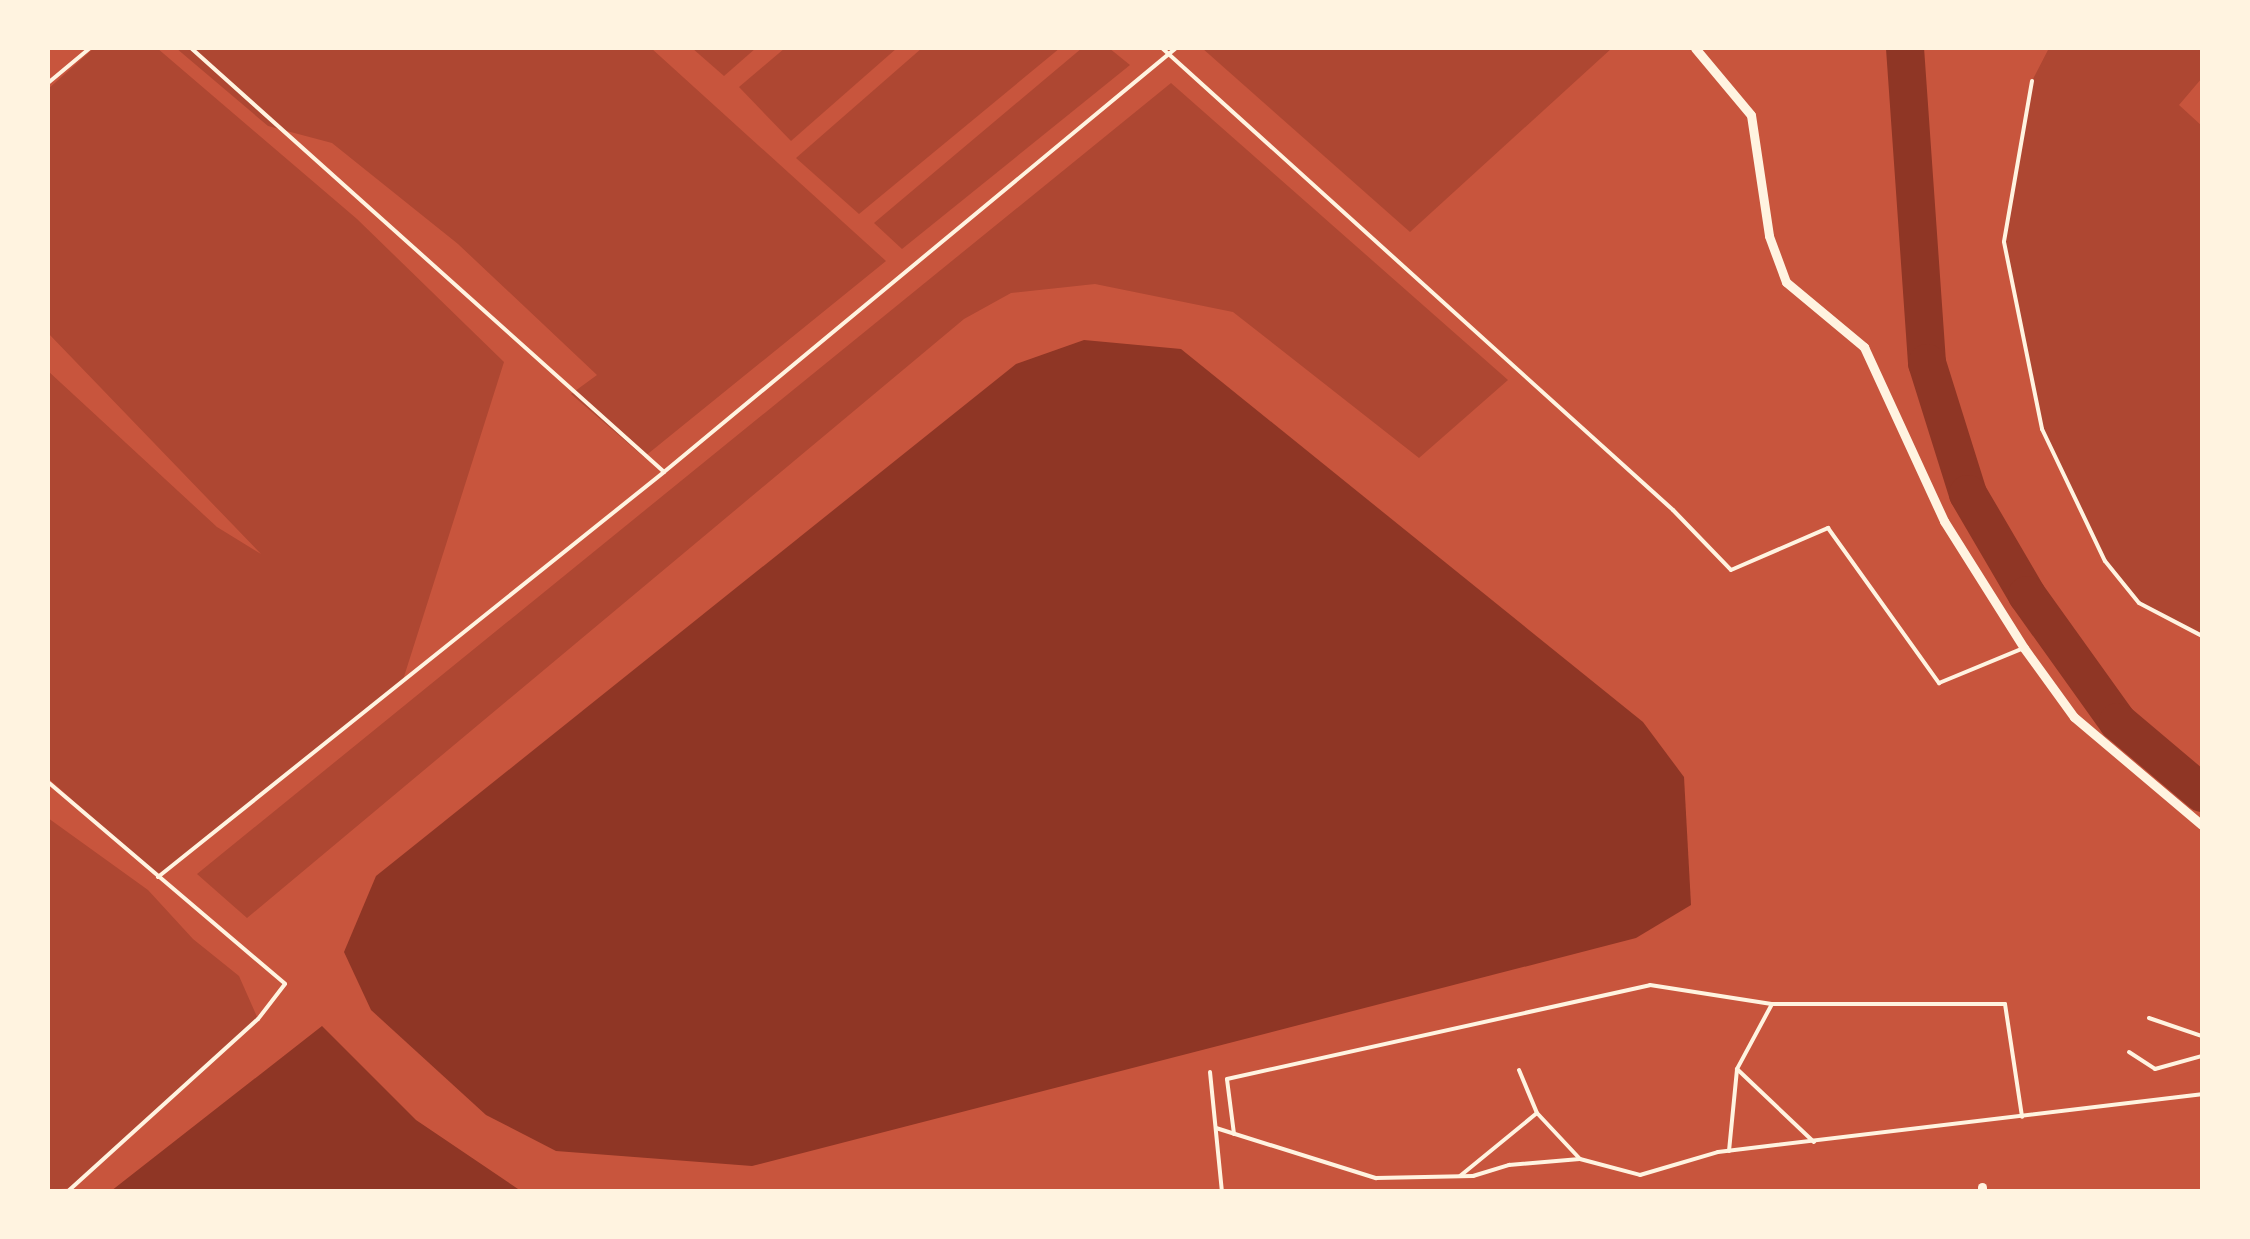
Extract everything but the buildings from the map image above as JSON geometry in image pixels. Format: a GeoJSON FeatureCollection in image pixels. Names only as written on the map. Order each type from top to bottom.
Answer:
{"type":"FeatureCollection","features":[{"type":"Feature","properties":{"kind":"street"},"geometry":{"type":"LineString","coordinates":[[1695,48],[1751,115],[1769,236],[1786,282],[1864,348],[1944,521],[2024,648],[2074,717],[2202,825]]}},
{"type":"Feature","properties":{"kind":"lane"},"geometry":{"type":"LineString","coordinates":[[48,82],[90,48]]}},
{"type":"Feature","properties":{"kind":"lane"},"geometry":{"type":"LineString","coordinates":[[191,48],[664,472]]}},
{"type":"Feature","properties":{"kind":"lane"},"geometry":{"type":"LineString","coordinates":[[1162,48],[1731,570],[1828,528],[1939,683],[2024,648]]}},
{"type":"Feature","properties":{"kind":"lane"},"geometry":{"type":"LineString","coordinates":[[158,877],[664,472],[1176,48]]}},
{"type":"Feature","properties":{"kind":"lane"},"geometry":{"type":"LineString","coordinates":[[2032,81],[2004,242],[2042,429],[2105,561],[2139,602],[2202,636]]}},
{"type":"Feature","properties":{"kind":"lane"},"geometry":{"type":"LineString","coordinates":[[48,782],[285,984],[258,1019],[68,1192]]}},
{"type":"Feature","properties":{"kind":"lane"},"geometry":{"type":"LineString","coordinates":[[1234,1134],[1228,1080],[1650,984],[1772,1004],[2004,1004],[2022,1117]]}},
{"type":"Feature","properties":{"kind":"lane"},"geometry":{"type":"LineString","coordinates":[[1729,1151],[1737,1069],[1772,1004]]}},
{"type":"Feature","properties":{"kind":"lane"},"geometry":{"type":"LineString","coordinates":[[2149,1018],[2202,1036]]}},
{"type":"Feature","properties":{"kind":"lane"},"geometry":{"type":"LineString","coordinates":[[2129,1052],[2155,1068],[2202,1056]]}},
{"type":"Feature","properties":{"kind":"lane"},"geometry":{"type":"LineString","coordinates":[[1737,1069],[1814,1142]]}},
{"type":"Feature","properties":{"kind":"lane"},"geometry":{"type":"LineString","coordinates":[[1519,1070],[1537,1113],[1580,1159]]}},
{"type":"Feature","properties":{"kind":"lane"},"geometry":{"type":"LineString","coordinates":[[1210,1072],[1222,1192]]}},
{"type":"Feature","properties":{"kind":"lane"},"geometry":{"type":"LineString","coordinates":[[1216,1128],[1376,1178],[1460,1176],[1580,1159],[1640,1175],[1729,1151],[2202,1094]]}},
{"type":"Feature","properties":{"kind":"lane"},"geometry":{"type":"LineString","coordinates":[[1460,1176],[1537,1113]]}},
{"type":"Feature","properties":{"kind":"shaded area"},"geometry":{"type":"Polygon","coordinates":[[[94,48],[157,48],[357,219],[504,362],[402,683],[158,877],[48,778],[48,371],[217,527],[261,554],[48,333],[48,89],[94,48]]]}},
{"type":"Feature","properties":{"kind":"shaded area"},"geometry":{"type":"Polygon","coordinates":[[[176,48],[651,48],[886,261],[644,457],[571,394],[597,375],[458,244],[332,143],[268,126],[176,48]]]}},
{"type":"Feature","properties":{"kind":"shaded area"},"geometry":{"type":"Polygon","coordinates":[[[692,48],[756,48],[724,76],[692,48]]]}},
{"type":"Feature","properties":{"kind":"shaded area"},"geometry":{"type":"Polygon","coordinates":[[[785,48],[897,48],[791,141],[739,87],[785,48]]]}},
{"type":"Feature","properties":{"kind":"shaded area"},"geometry":{"type":"Polygon","coordinates":[[[922,48],[1060,48],[859,214],[796,158],[922,48]]]}},
{"type":"Feature","properties":{"kind":"shaded area"},"geometry":{"type":"Polygon","coordinates":[[[1082,48],[1109,48],[1130,65],[902,249],[874,223],[1082,48]]]}},
{"type":"Feature","properties":{"kind":"shaded area"},"geometry":{"type":"Polygon","coordinates":[[[1202,48],[1612,48],[1410,232],[1202,48]]]}},
{"type":"Feature","properties":{"kind":"shaded area"},"geometry":{"type":"Polygon","coordinates":[[[2049,48],[2202,48],[2202,78],[2179,105],[2202,126],[2202,636],[2139,603],[2105,561],[2042,429],[2004,242],[2032,81],[2049,48]]]}},
{"type":"Feature","properties":{"kind":"shaded area"},"geometry":{"type":"Polygon","coordinates":[[[1171,83],[1508,380],[1419,458],[1233,312],[1095,284],[1011,293],[964,319],[247,918],[197,874],[1171,83]]]}},
{"type":"Feature","properties":{"kind":"shaded area"},"geometry":{"type":"Polygon","coordinates":[[[1084,340],[1181,349],[1643,722],[1684,777],[1691,905],[1636,938],[752,1166],[556,1151],[486,1115],[371,1010],[344,952],[376,876],[1016,364],[1084,340]]]}},
{"type":"Feature","properties":{"kind":"shaded area"},"geometry":{"type":"Polygon","coordinates":[[[48,818],[148,890],[193,939],[239,976],[258,1019],[69,1188],[48,1190],[48,818]]]}},
{"type":"Feature","properties":{"kind":"shaded area"},"geometry":{"type":"Polygon","coordinates":[[[322,1026],[416,1120],[521,1191],[111,1191],[322,1026]]]}},
{"type":"Feature","properties":{"kind":"waterway"},"geometry":{"type":"LineString","coordinates":[[1905,48],[1927,363],[1968,494],[2027,595],[2118,722],[2202,793]]}}]}
